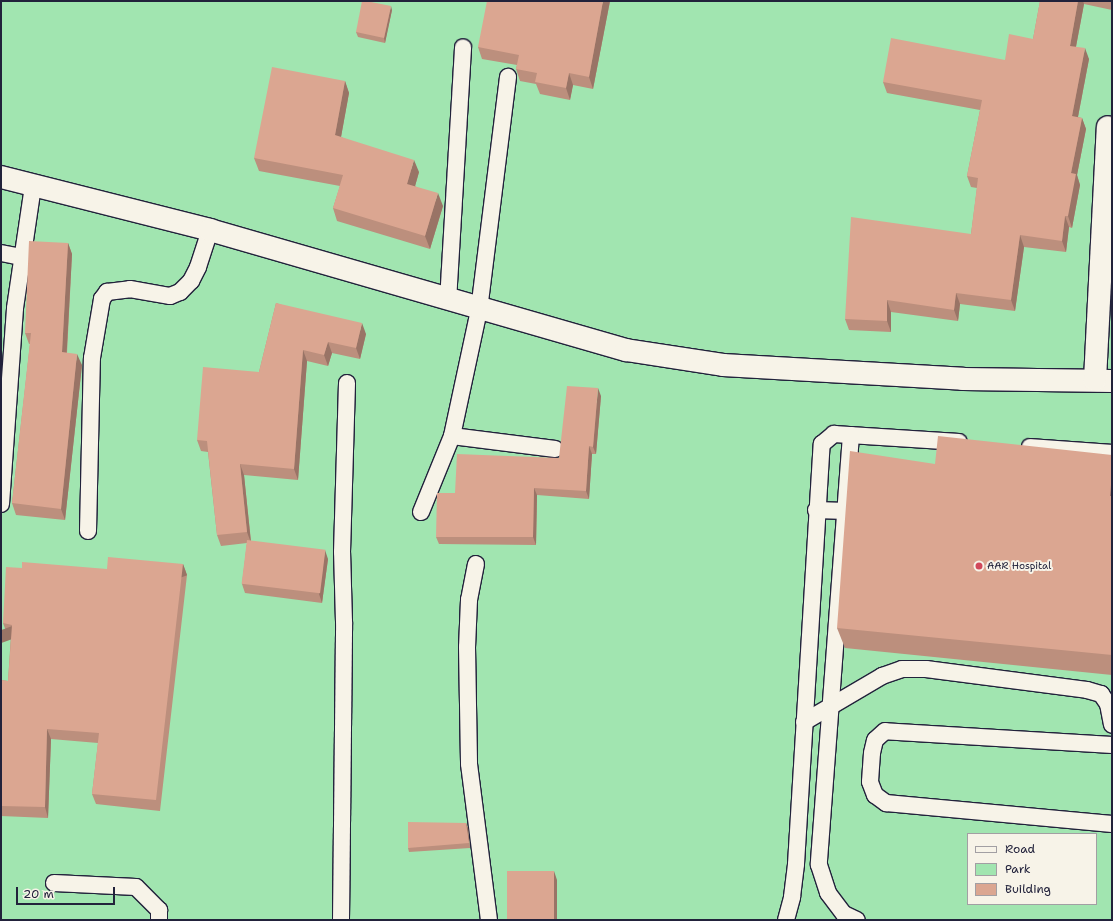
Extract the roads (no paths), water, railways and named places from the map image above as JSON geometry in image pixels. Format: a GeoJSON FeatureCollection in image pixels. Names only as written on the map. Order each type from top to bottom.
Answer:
{"type":"FeatureCollection","features":[{"type":"Feature","properties":{"kind":"street"},"geometry":{"type":"LineString","coordinates":[[1,177],[210,230],[479,310],[626,350],[723,365],[963,379],[1104,381],[1108,127]]}},
{"type":"Feature","properties":{"kind":"lane"},"geometry":{"type":"LineString","coordinates":[[448,301],[463,47]]}},
{"type":"Feature","properties":{"kind":"lane"},"geometry":{"type":"LineString","coordinates":[[421,512],[452,436],[479,310],[508,77]]}},
{"type":"Feature","properties":{"kind":"lane"},"geometry":{"type":"LineString","coordinates":[[1,504],[5,382],[21,257],[33,186]]}},
{"type":"Feature","properties":{"kind":"lane"},"geometry":{"type":"LineString","coordinates":[[88,531],[92,358],[102,299],[107,292],[130,289],[170,296],[180,292],[191,280],[198,267],[210,230]]}},
{"type":"Feature","properties":{"kind":"lane"},"geometry":{"type":"LineString","coordinates":[[1,253],[21,257]]}},
{"type":"Feature","properties":{"kind":"lane"},"geometry":{"type":"LineString","coordinates":[[341,920],[344,630],[342,552],[346,383]]}},
{"type":"Feature","properties":{"kind":"lane"},"geometry":{"type":"LineString","coordinates":[[786,920],[792,897],[796,864],[816,510],[822,444],[834,434],[978,444]]}},
{"type":"Feature","properties":{"kind":"lane"},"geometry":{"type":"LineString","coordinates":[[852,435],[819,865],[828,894],[844,914],[857,920]]}},
{"type":"Feature","properties":{"kind":"lane"},"geometry":{"type":"LineString","coordinates":[[452,436],[555,449]]}},
{"type":"Feature","properties":{"kind":"lane"},"geometry":{"type":"LineString","coordinates":[[1017,446],[1112,453]]}},
{"type":"Feature","properties":{"kind":"lane"},"geometry":{"type":"LineString","coordinates":[[816,510],[846,511]]}},
{"type":"Feature","properties":{"kind":"lane"},"geometry":{"type":"LineString","coordinates":[[476,564],[469,600],[467,647],[469,764],[489,920]]}},
{"type":"Feature","properties":{"kind":"lane"},"geometry":{"type":"LineString","coordinates":[[804,722],[882,676],[902,669],[926,669],[1087,690],[1101,694],[1108,704],[1112,725]]}},
{"type":"Feature","properties":{"kind":"lane"},"geometry":{"type":"LineString","coordinates":[[1112,745],[885,731],[876,740],[874,746],[870,782],[875,795],[886,803],[1112,824]]}},
{"type":"Feature","properties":{"kind":"lane"},"geometry":{"type":"LineString","coordinates":[[54,883],[136,887],[159,910],[158,920]]}},
{"type":"Feature","properties":{"kind":"place","name":"AAR Hospital"},"geometry":{"type":"Point","coordinates":[979,566]}}]}
